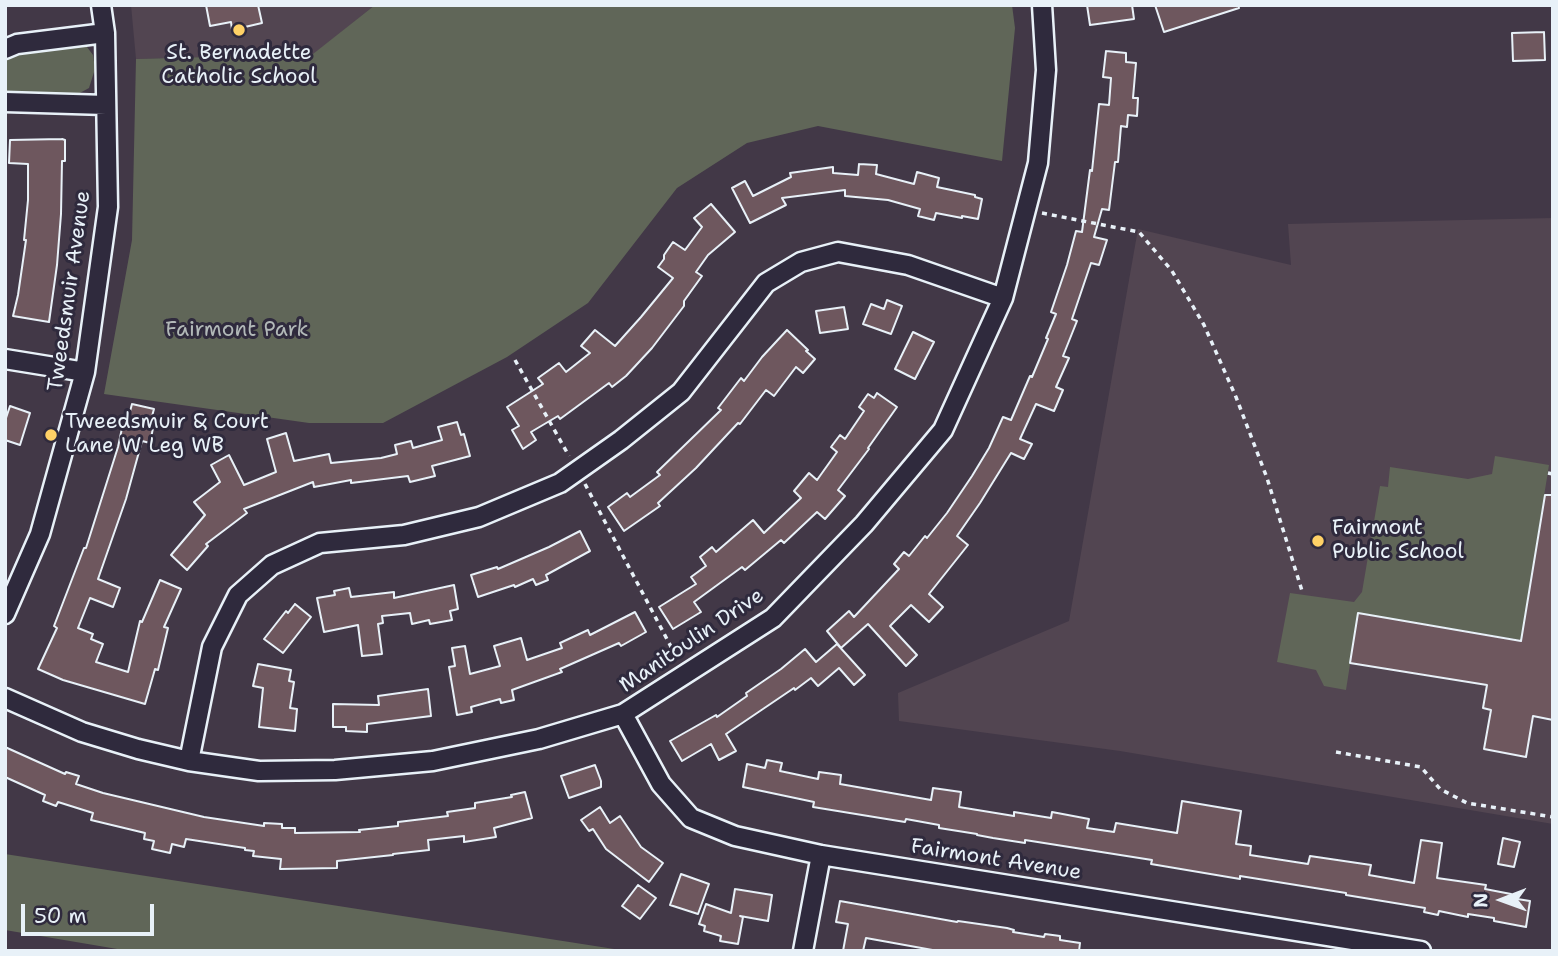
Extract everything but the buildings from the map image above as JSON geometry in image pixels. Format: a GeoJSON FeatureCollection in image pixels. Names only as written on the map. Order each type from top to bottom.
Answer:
{"type":"FeatureCollection","features":[{"type":"Feature","properties":{"kind":"street","name":"Tweedsmuir Avenue"},"geometry":{"type":"LineString","coordinates":[[5,614],[40,534],[85,372],[108,207],[105,33],[102,5]]}},
{"type":"Feature","properties":{"kind":"street","name":"Manitoulin Drive"},"geometry":{"type":"LineString","coordinates":[[5,698],[82,732],[189,761],[259,771],[335,770],[433,761],[539,739],[623,714],[773,618],[873,513],[943,430],[1003,298],[1038,163],[1046,70],[1042,5]]}},
{"type":"Feature","properties":{"kind":"street"},"geometry":{"type":"LineString","coordinates":[[5,49],[17,44],[105,33]]}},
{"type":"Feature","properties":{"kind":"street"},"geometry":{"type":"LineString","coordinates":[[5,102],[106,105]]}},
{"type":"Feature","properties":{"kind":"street"},"geometry":{"type":"LineString","coordinates":[[189,761],[212,647],[238,595],[272,565],[320,543],[404,535],[480,517],[560,483],[621,440],[681,392],[766,283],[801,262],[838,253],[908,265],[1003,298]]}},
{"type":"Feature","properties":{"kind":"street"},"geometry":{"type":"LineString","coordinates":[[5,359],[85,372]]}},
{"type":"Feature","properties":{"kind":"street","name":"Fairmont Avenue"},"geometry":{"type":"LineString","coordinates":[[623,714],[661,784],[691,818],[736,836],[821,855],[1420,951]]}},
{"type":"Feature","properties":{"kind":"street"},"geometry":{"type":"LineString","coordinates":[[803,951],[821,855]]}},
{"type":"Feature","properties":{"kind":"path"},"geometry":{"type":"LineString","coordinates":[[1026,209],[1139,233],[1172,271],[1204,325],[1236,397],[1267,478],[1303,594]]}},
{"type":"Feature","properties":{"kind":"path"},"geometry":{"type":"LineString","coordinates":[[515,360],[578,470],[686,674]]}},
{"type":"Feature","properties":{"kind":"path"},"geometry":{"type":"LineString","coordinates":[[1336,752],[1421,767],[1440,789],[1466,803],[1553,817]]}},
{"type":"Feature","properties":{"kind":"shaded area","name":"St. Bernadette Catholic School"},"geometry":{"type":"Polygon","coordinates":[[[131,5],[375,5],[314,54],[136,59],[131,5]]]}},
{"type":"Feature","properties":{"kind":"shaded area","name":"Fairmont Public School"},"geometry":{"type":"Polygon","coordinates":[[[1553,218],[1553,824],[1120,751],[899,721],[898,693],[1069,621],[1138,229],[1291,265],[1288,224],[1553,218]]]}},
{"type":"Feature","properties":{"kind":"green space","name":"Fairmont Park"},"geometry":{"type":"Polygon","coordinates":[[[375,5],[1012,5],[1015,28],[1002,161],[818,126],[747,143],[677,188],[588,303],[507,357],[383,423],[309,423],[104,394],[132,240],[136,59],[313,54],[375,5]]]}},
{"type":"Feature","properties":{"kind":"green space"},"geometry":{"type":"Polygon","coordinates":[[[87,47],[93,55],[95,69],[89,88],[78,94],[21,96],[5,92],[5,56],[17,51],[87,47]]]}},
{"type":"Feature","properties":{"kind":"green space"},"geometry":{"type":"Polygon","coordinates":[[[1495,456],[1549,465],[1521,640],[1358,613],[1346,690],[1324,686],[1316,670],[1277,662],[1290,593],[1354,602],[1362,592],[1380,486],[1388,487],[1390,467],[1468,479],[1492,474],[1495,456]]]}},
{"type":"Feature","properties":{"kind":"green space"},"geometry":{"type":"Polygon","coordinates":[[[5,854],[627,951],[129,951],[5,930],[5,854]]]}},
{"type":"Feature","properties":{"kind":"place","name":"St. Bernadette Catholic School"},"geometry":{"type":"Point","coordinates":[239,30]}},
{"type":"Feature","properties":{"kind":"place","name":"Tweedsmuir & Court Lane W Leg WB"},"geometry":{"type":"Point","coordinates":[51,435]}},
{"type":"Feature","properties":{"kind":"place","name":"Fairmont Public School"},"geometry":{"type":"Point","coordinates":[1318,541]}}]}
